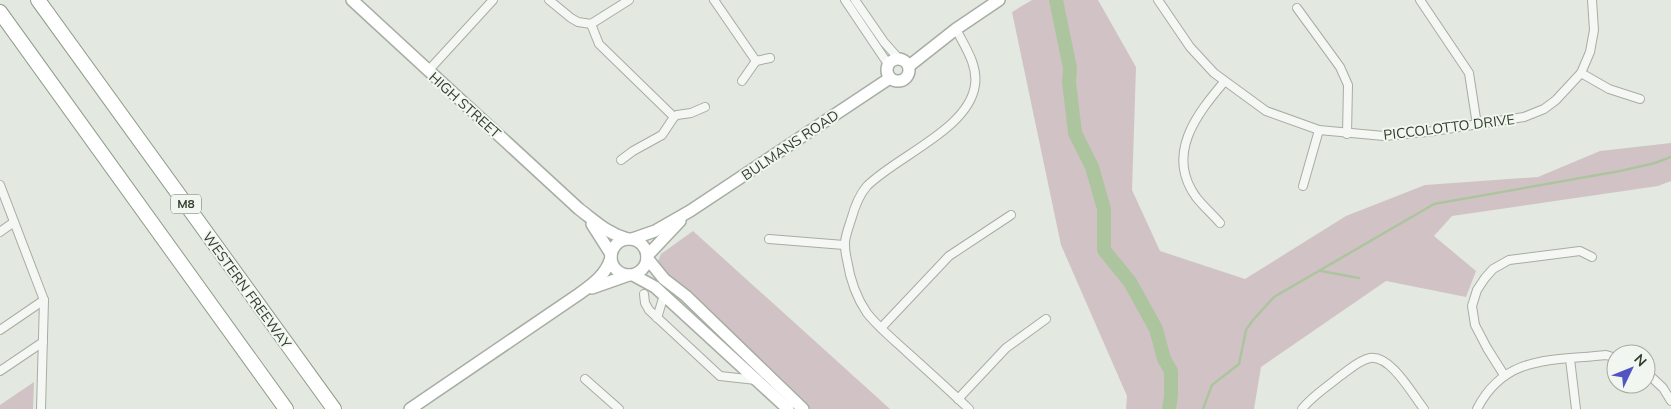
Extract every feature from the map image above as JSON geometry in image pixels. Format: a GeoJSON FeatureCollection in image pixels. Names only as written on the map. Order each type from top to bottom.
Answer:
{"type":"FeatureCollection","features":[{"type":"Feature","properties":{"kind":"highway","name":"WESTERN FREEWAY"},"geometry":{"type":"LineString","coordinates":[[38,0],[334,409]]}},
{"type":"Feature","properties":{"kind":"highway"},"geometry":{"type":"LineString","coordinates":[[0,12],[286,409]]}},
{"type":"Feature","properties":{"kind":"main road","name":"HIGH STREET"},"geometry":{"type":"LineString","coordinates":[[352,0],[579,209],[614,235],[630,239]]}},
{"type":"Feature","properties":{"kind":"main road"},"geometry":{"type":"LineString","coordinates":[[909,66],[956,29],[999,0]]}},
{"type":"Feature","properties":{"kind":"main road"},"geometry":{"type":"LineString","coordinates":[[894,61],[905,61],[909,66],[909,74],[904,80],[897,82],[890,78],[886,72],[894,61]]}},
{"type":"Feature","properties":{"kind":"main road","name":"BULMANS ROAD"},"geometry":{"type":"LineString","coordinates":[[630,239],[655,230],[690,211],[890,78]]}},
{"type":"Feature","properties":{"kind":"main road","name":"HIGH STREET"},"geometry":{"type":"LineString","coordinates":[[579,209],[598,232],[611,256]]}},
{"type":"Feature","properties":{"kind":"main road","name":"BULMANS ROAD"},"geometry":{"type":"LineString","coordinates":[[647,257],[690,211]]}},
{"type":"Feature","properties":{"kind":"main road"},"geometry":{"type":"LineString","coordinates":[[410,409],[579,294],[600,277],[609,265],[611,256],[618,243],[630,239],[641,244],[647,257],[664,279],[686,296],[803,409]]}},
{"type":"Feature","properties":{"kind":"main road"},"geometry":{"type":"LineString","coordinates":[[611,256],[612,263],[618,272],[646,281],[664,295],[788,409]]}},
{"type":"Feature","properties":{"kind":"main road"},"geometry":{"type":"LineString","coordinates":[[579,294],[642,270],[647,257]]}},
{"type":"Feature","properties":{"kind":"street"},"geometry":{"type":"LineString","coordinates":[[428,71],[493,0]]}},
{"type":"Feature","properties":{"kind":"street"},"geometry":{"type":"LineString","coordinates":[[549,0],[571,18],[578,22],[591,24],[629,0]]}},
{"type":"Feature","properties":{"kind":"street"},"geometry":{"type":"LineString","coordinates":[[714,0],[756,61]]}},
{"type":"Feature","properties":{"kind":"street"},"geometry":{"type":"LineString","coordinates":[[844,0],[894,61]]}},
{"type":"Feature","properties":{"kind":"street"},"geometry":{"type":"LineString","coordinates":[[865,0],[856,2],[884,42],[894,61]]}},
{"type":"Feature","properties":{"kind":"street","name":"PICCOLOTTO DRIVE"},"geometry":{"type":"LineString","coordinates":[[1158,0],[1190,47],[1224,82],[1266,111],[1319,130],[1346,134],[1384,136],[1477,125],[1524,117],[1544,109],[1556,100],[1581,73],[1590,52],[1594,30],[1592,0]]}},
{"type":"Feature","properties":{"kind":"street"},"geometry":{"type":"LineString","coordinates":[[1420,0],[1469,73],[1477,125]]}},
{"type":"Feature","properties":{"kind":"street"},"geometry":{"type":"LineString","coordinates":[[1297,8],[1340,67],[1348,85],[1346,134]]}},
{"type":"Feature","properties":{"kind":"street"},"geometry":{"type":"LineString","coordinates":[[591,24],[599,44],[674,117]]}},
{"type":"Feature","properties":{"kind":"street"},"geometry":{"type":"LineString","coordinates":[[956,29],[974,65],[976,75],[975,87],[970,103],[950,125],[882,174],[866,188],[855,208],[844,245],[849,274],[857,297],[867,313],[969,409]]}},
{"type":"Feature","properties":{"kind":"street"},"geometry":{"type":"LineString","coordinates":[[742,81],[756,61],[770,58]]}},
{"type":"Feature","properties":{"kind":"street"},"geometry":{"type":"LineString","coordinates":[[1581,73],[1609,89],[1640,99]]}},
{"type":"Feature","properties":{"kind":"street"},"geometry":{"type":"LineString","coordinates":[[1220,223],[1196,196],[1189,184],[1185,171],[1184,156],[1186,139],[1193,123],[1202,108],[1224,82]]}},
{"type":"Feature","properties":{"kind":"street"},"geometry":{"type":"LineString","coordinates":[[621,160],[662,135],[674,117],[705,107]]}},
{"type":"Feature","properties":{"kind":"street"},"geometry":{"type":"LineString","coordinates":[[1303,186],[1319,130]]}},
{"type":"Feature","properties":{"kind":"street"},"geometry":{"type":"LineString","coordinates":[[0,185],[44,300],[41,409]]}},
{"type":"Feature","properties":{"kind":"street"},"geometry":{"type":"LineString","coordinates":[[881,328],[949,256],[1011,215]]}},
{"type":"Feature","properties":{"kind":"street"},"geometry":{"type":"LineString","coordinates":[[0,232],[14,222]]}},
{"type":"Feature","properties":{"kind":"street"},"geometry":{"type":"LineString","coordinates":[[769,239],[844,245]]}},
{"type":"Feature","properties":{"kind":"street"},"geometry":{"type":"LineString","coordinates":[[1504,375],[1475,325],[1472,306],[1477,290],[1485,278],[1494,269],[1509,260],[1580,251],[1592,256]]}},
{"type":"Feature","properties":{"kind":"street"},"geometry":{"type":"LineString","coordinates":[[644,294],[646,303],[657,318],[720,376],[758,381]]}},
{"type":"Feature","properties":{"kind":"street"},"geometry":{"type":"LineString","coordinates":[[657,318],[664,295]]}},
{"type":"Feature","properties":{"kind":"street"},"geometry":{"type":"LineString","coordinates":[[0,330],[44,300]]}},
{"type":"Feature","properties":{"kind":"street"},"geometry":{"type":"LineString","coordinates":[[958,399],[1006,348],[1046,319]]}},
{"type":"Feature","properties":{"kind":"street"},"geometry":{"type":"LineString","coordinates":[[0,371],[43,342]]}},
{"type":"Feature","properties":{"kind":"street"},"geometry":{"type":"LineString","coordinates":[[1477,409],[1490,388],[1504,375],[1530,362],[1606,355]]}},
{"type":"Feature","properties":{"kind":"street"},"geometry":{"type":"LineString","coordinates":[[1302,409],[1309,400],[1359,362],[1370,358],[1385,361],[1394,369],[1424,409]]}},
{"type":"Feature","properties":{"kind":"street"},"geometry":{"type":"LineString","coordinates":[[1570,359],[1576,409]]}},
{"type":"Feature","properties":{"kind":"street"},"geometry":{"type":"LineString","coordinates":[[585,379],[619,409]]}},
{"type":"Feature","properties":{"kind":"street"},"geometry":{"type":"LineString","coordinates":[[1656,381],[1671,400]]}},
{"type":"Feature","properties":{"kind":"shaded area"},"geometry":{"type":"Polygon","coordinates":[[[1032,0],[1098,0],[1136,67],[1132,190],[1160,251],[1245,279],[1346,216],[1425,185],[1538,177],[1600,151],[1671,143],[1671,181],[1658,186],[1452,216],[1434,236],[1476,271],[1466,297],[1386,281],[1261,367],[1254,409],[1126,409],[1127,396],[1061,245],[1012,12],[1032,0]]]}},
{"type":"Feature","properties":{"kind":"shaded area"},"geometry":{"type":"Polygon","coordinates":[[[693,231],[890,409],[807,409],[663,272],[658,261],[661,254],[693,231]]]}},
{"type":"Feature","properties":{"kind":"shaded area"},"geometry":{"type":"Polygon","coordinates":[[[34,382],[33,409],[0,409],[0,405],[34,382]]]}},
{"type":"Feature","properties":{"kind":"waterway"},"geometry":{"type":"LineString","coordinates":[[1056,0],[1070,68],[1069,82],[1075,133],[1092,167],[1104,209],[1104,250],[1130,282],[1156,329],[1164,359],[1171,371],[1169,409]]}},
{"type":"Feature","properties":{"kind":"waterway"},"geometry":{"type":"LineString","coordinates":[[1203,409],[1212,385],[1239,364],[1246,330],[1274,297],[1434,204],[1620,171],[1655,163],[1671,157]]}},
{"type":"Feature","properties":{"kind":"waterway"},"geometry":{"type":"LineString","coordinates":[[1321,271],[1359,278]]}}]}
